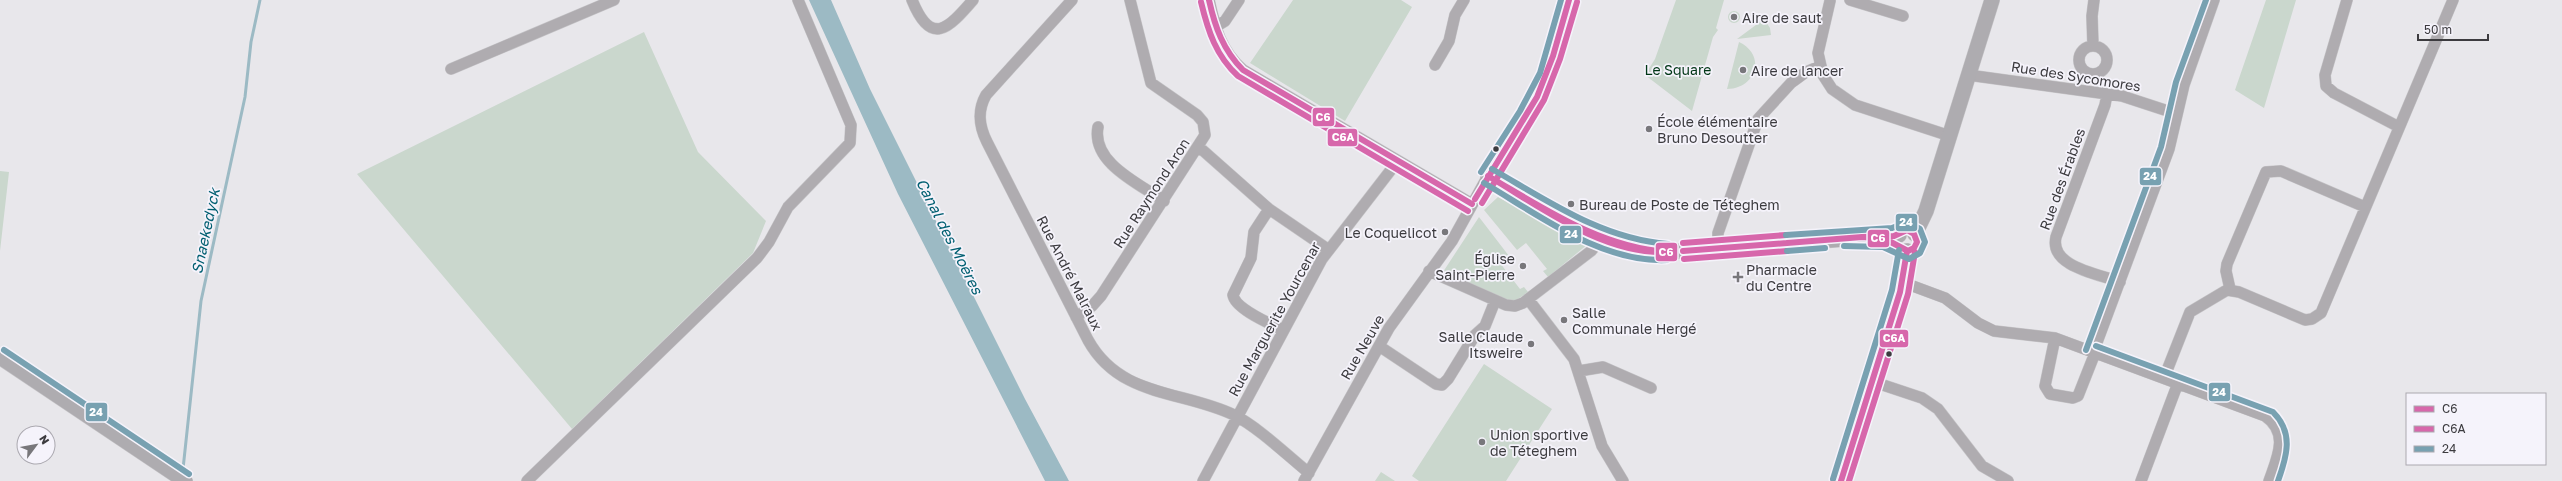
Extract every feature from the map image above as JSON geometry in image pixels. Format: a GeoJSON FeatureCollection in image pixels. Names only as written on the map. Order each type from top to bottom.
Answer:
{"type":"FeatureCollection","features":[{"type":"Feature","properties":{"kind":"main road"},"geometry":{"type":"LineString","coordinates":[[1569,0],[1546,78],[1529,112],[1488,176],[1602,238],[1644,251],[1718,248],[1862,237],[1885,239],[1902,244],[1916,245],[1915,234],[1923,218],[1950,136],[1992,0]]}},
{"type":"Feature","properties":{"kind":"main road"},"geometry":{"type":"LineString","coordinates":[[1841,481],[1902,282],[1902,244]]}},
{"type":"Feature","properties":{"kind":"main road"},"geometry":{"type":"LineString","coordinates":[[0,357],[185,481]]}},
{"type":"Feature","properties":{"kind":"street"},"geometry":{"type":"LineString","coordinates":[[451,69],[614,0]]}},
{"type":"Feature","properties":{"kind":"street"},"geometry":{"type":"LineString","coordinates":[[527,481],[757,258],[771,238],[788,208],[850,143],[851,125],[798,0]]}},
{"type":"Feature","properties":{"kind":"street"},"geometry":{"type":"LineString","coordinates":[[912,0],[921,20],[930,27],[939,29],[951,24],[973,0]]}},
{"type":"Feature","properties":{"kind":"street","name":"Rue André Malraux"},"geometry":{"type":"LineString","coordinates":[[1072,0],[990,89],[982,103],[979,115],[985,137],[1096,354],[1116,374],[1139,385],[1237,417],[1307,477]]}},
{"type":"Feature","properties":{"kind":"street","name":"Rue Raymond Aron"},"geometry":{"type":"LineString","coordinates":[[1076,317],[1099,299],[1199,147],[1205,135],[1201,119],[1153,86],[1149,80],[1130,0]]}},
{"type":"Feature","properties":{"kind":"street"},"geometry":{"type":"LineString","coordinates":[[1209,0],[1215,27],[1225,50],[1243,70],[1397,162],[1472,204]]}},
{"type":"Feature","properties":{"kind":"street"},"geometry":{"type":"LineString","coordinates":[[1215,27],[1225,22],[1239,0]]}},
{"type":"Feature","properties":{"kind":"street"},"geometry":{"type":"LineString","coordinates":[[1435,65],[1449,40],[1455,15],[1464,0]]}},
{"type":"Feature","properties":{"kind":"street"},"geometry":{"type":"LineString","coordinates":[[1830,0],[1819,44],[1820,66],[1829,86],[1846,101],[1950,136]]}},
{"type":"Feature","properties":{"kind":"street"},"geometry":{"type":"LineString","coordinates":[[1850,0],[1903,16]]}},
{"type":"Feature","properties":{"kind":"street"},"geometry":{"type":"LineString","coordinates":[[2093,46],[2092,16],[2094,0]]}},
{"type":"Feature","properties":{"kind":"street"},"geometry":{"type":"LineString","coordinates":[[2055,338],[2046,386],[2050,394],[2073,398],[2078,396],[2169,148],[2187,76],[2214,0]]}},
{"type":"Feature","properties":{"kind":"street"},"geometry":{"type":"LineString","coordinates":[[2347,0],[2325,75],[2326,86],[2334,94],[2399,128]]}},
{"type":"Feature","properties":{"kind":"street"},"geometry":{"type":"LineString","coordinates":[[2230,289],[2305,320],[2315,318],[2322,311],[2453,0]]}},
{"type":"Feature","properties":{"kind":"street"},"geometry":{"type":"LineString","coordinates":[[1718,248],[1718,233],[1758,119],[1791,83],[1806,72],[1820,66]]}},
{"type":"Feature","properties":{"kind":"street","name":"Rue des Sycomores"},"geometry":{"type":"LineString","coordinates":[[1968,75],[2131,98],[2177,114]]}},
{"type":"Feature","properties":{"kind":"street","name":"Rue des Érables"},"geometry":{"type":"LineString","coordinates":[[2107,94],[2055,244],[2058,254],[2067,262],[2120,282]]}},
{"type":"Feature","properties":{"kind":"street"},"geometry":{"type":"LineString","coordinates":[[1098,127],[1098,145],[1108,160],[1164,201]]}},
{"type":"Feature","properties":{"kind":"street"},"geometry":{"type":"LineString","coordinates":[[1199,147],[1269,210],[1329,250]]}},
{"type":"Feature","properties":{"kind":"street","name":"Rue Marguerite Yourcenar"},"geometry":{"type":"LineString","coordinates":[[1203,481],[1283,330],[1329,250],[1397,162]]}},
{"type":"Feature","properties":{"kind":"street"},"geometry":{"type":"LineString","coordinates":[[2230,289],[2226,271],[2227,264],[2266,172],[2281,171],[2365,208]]}},
{"type":"Feature","properties":{"kind":"street","name":"Rue Neuve"},"geometry":{"type":"LineString","coordinates":[[1307,477],[1379,346],[1429,271],[1456,234],[1488,176]]}},
{"type":"Feature","properties":{"kind":"street"},"geometry":{"type":"LineString","coordinates":[[1269,210],[1254,232],[1251,258],[1233,295],[1240,306],[1283,330]]}},
{"type":"Feature","properties":{"kind":"street"},"geometry":{"type":"LineString","coordinates":[[1429,271],[1512,307],[1528,299],[1591,251],[1602,238]]}},
{"type":"Feature","properties":{"kind":"street"},"geometry":{"type":"LineString","coordinates":[[1902,282],[1946,298],[1978,323],[1994,331],[2055,338],[2262,414],[2270,420],[2279,434],[2280,445],[2269,481]]}},
{"type":"Feature","properties":{"kind":"street"},"geometry":{"type":"LineString","coordinates":[[2164,378],[2190,312],[2230,289]]}},
{"type":"Feature","properties":{"kind":"street"},"geometry":{"type":"LineString","coordinates":[[1528,299],[1572,356],[1579,371],[1602,446],[1622,481]]}},
{"type":"Feature","properties":{"kind":"street"},"geometry":{"type":"LineString","coordinates":[[1379,346],[1436,384],[1442,385],[1448,379],[1475,335],[1485,326],[1496,301]]}},
{"type":"Feature","properties":{"kind":"street"},"geometry":{"type":"LineString","coordinates":[[1579,371],[1603,367],[1651,388]]}},
{"type":"Feature","properties":{"kind":"street"},"geometry":{"type":"LineString","coordinates":[[1871,381],[1922,398],[1932,404],[1982,466],[2008,481]]}},
{"type":"Feature","properties":{"kind":"street"},"geometry":{"type":"LineString","coordinates":[[2142,481],[2178,383]]}},
{"type":"Feature","properties":{"kind":"green space"},"geometry":{"type":"Polygon","coordinates":[[[1293,0],[1401,0],[1412,7],[1345,121],[1250,63],[1293,0]]]}},
{"type":"Feature","properties":{"kind":"green space","name":"Le Square"},"geometry":{"type":"Polygon","coordinates":[[[1676,0],[1724,0],[1716,28],[1718,30],[1713,37],[1692,111],[1645,75],[1655,59],[1676,0]]]}},
{"type":"Feature","properties":{"kind":"green space"},"geometry":{"type":"Polygon","coordinates":[[[2266,0],[2296,0],[2264,108],[2235,90],[2266,0]]]}},
{"type":"Feature","properties":{"kind":"green space","name":"Aire de saut"},"geometry":{"type":"Polygon","coordinates":[[[1732,11],[1736,11],[1740,17],[1736,23],[1732,23],[1728,19],[1728,15],[1732,11]]]}},
{"type":"Feature","properties":{"kind":"green space","name":"Aire de lancer"},"geometry":{"type":"Polygon","coordinates":[[[1764,19],[1770,28],[1771,35],[1737,39],[1764,19]]]}},
{"type":"Feature","properties":{"kind":"green space"},"geometry":{"type":"Polygon","coordinates":[[[644,32],[698,152],[766,221],[753,253],[572,429],[357,174],[644,32]]]}},
{"type":"Feature","properties":{"kind":"green space","name":"Aire de lancer"},"geometry":{"type":"Polygon","coordinates":[[[1739,42],[1748,48],[1753,55],[1755,63],[1754,70],[1751,78],[1745,83],[1737,88],[1727,89],[1739,42]]]}},
{"type":"Feature","properties":{"kind":"green space"},"geometry":{"type":"Polygon","coordinates":[[[0,171],[9,172],[0,251],[0,171]]]}},
{"type":"Feature","properties":{"kind":"green space"},"geometry":{"type":"Polygon","coordinates":[[[1498,197],[1588,244],[1548,277],[1543,271],[1547,269],[1526,243],[1517,250],[1484,210],[1498,197]]]}},
{"type":"Feature","properties":{"kind":"green space"},"geometry":{"type":"Polygon","coordinates":[[[1479,217],[1509,256],[1500,263],[1520,289],[1524,287],[1528,292],[1512,303],[1443,272],[1479,217]]]}},
{"type":"Feature","properties":{"kind":"green space","name":"Union sportive de Téteghem"},"geometry":{"type":"Polygon","coordinates":[[[1484,364],[1552,409],[1506,481],[1419,481],[1412,476],[1484,364]]]}},
{"type":"Feature","properties":{"kind":"green space"},"geometry":{"type":"Polygon","coordinates":[[[1381,472],[1395,481],[1375,481],[1381,472]]]}},
{"type":"Feature","properties":{"kind":"water"},"geometry":{"type":"Polygon","coordinates":[[[809,0],[831,0],[870,89],[1025,399],[1069,481],[1045,481],[898,194],[809,0]]]}},
{"type":"Feature","properties":{"kind":"waterway","name":"Snaekedyck"},"geometry":{"type":"LineString","coordinates":[[183,469],[201,301],[245,97],[251,42],[260,0]]}},
{"type":"Feature","properties":{"kind":"transit line","name":"C6"},"geometry":{"type":"LineString","coordinates":[[1209,0],[1214,20],[1221,38],[1230,54],[1243,70],[1472,204]]}},
{"type":"Feature","properties":{"kind":"transit line","name":"24"},"geometry":{"type":"LineString","coordinates":[[1481,172],[1520,111],[1540,73],[1561,0]]}},
{"type":"Feature","properties":{"kind":"transit line","name":"C6"},"geometry":{"type":"LineString","coordinates":[[1475,199],[1537,97],[1553,56],[1569,0]]}},
{"type":"Feature","properties":{"kind":"transit line","name":"24"},"geometry":{"type":"LineString","coordinates":[[2086,350],[2161,147],[2176,82],[2206,0]]}},
{"type":"Feature","properties":{"kind":"transit line","name":"C6A"},"geometry":{"type":"LineString","coordinates":[[1201,2],[1210,33],[1218,51],[1230,68],[1238,76],[1468,211]]}},
{"type":"Feature","properties":{"kind":"transit line","name":"C6A"},"geometry":{"type":"LineString","coordinates":[[1482,203],[1544,100],[1560,59],[1577,2]]}},
{"type":"Feature","properties":{"kind":"transit line","name":"24"},"geometry":{"type":"LineString","coordinates":[[1492,169],[1576,217],[1598,227],[1644,241],[1668,244]]}},
{"type":"Feature","properties":{"kind":"transit line","name":"C6"},"geometry":{"type":"LineString","coordinates":[[1488,176],[1552,213],[1596,234],[1619,243],[1642,249],[1667,252],[1643,251],[1619,246],[1596,237],[1573,227],[1488,176]]}},
{"type":"Feature","properties":{"kind":"transit line","name":"24"},"geometry":{"type":"LineString","coordinates":[[1484,183],[1571,235],[1618,254],[1642,259],[1667,260]]}},
{"type":"Feature","properties":{"kind":"transit line","name":"24"},"geometry":{"type":"LineString","coordinates":[[1786,235],[1892,228],[1907,222],[1920,229],[1925,242],[1920,253],[1909,259],[1883,247],[1844,246]]}},
{"type":"Feature","properties":{"kind":"transit line","name":"C6"},"geometry":{"type":"LineString","coordinates":[[1907,230],[1914,234],[1917,242],[1914,248],[1908,251],[1885,239],[1862,237],[1894,236],[1907,230]]}},
{"type":"Feature","properties":{"kind":"transit line","name":"C6A"},"geometry":{"type":"LineString","coordinates":[[1683,243],[1786,235]]}},
{"type":"Feature","properties":{"kind":"transit line","name":"C6"},"geometry":{"type":"LineString","coordinates":[[1787,243],[1862,237]]}},
{"type":"Feature","properties":{"kind":"transit line","name":"C6"},"geometry":{"type":"LineString","coordinates":[[1787,243],[1862,237]]}},
{"type":"Feature","properties":{"kind":"transit line","name":"C6"},"geometry":{"type":"LineString","coordinates":[[1683,251],[1787,243]]}},
{"type":"Feature","properties":{"kind":"transit line","name":"C6"},"geometry":{"type":"LineString","coordinates":[[1683,251],[1787,243]]}},
{"type":"Feature","properties":{"kind":"transit line","name":"24"},"geometry":{"type":"LineString","coordinates":[[1787,251],[1825,248]]}},
{"type":"Feature","properties":{"kind":"transit line","name":"24"},"geometry":{"type":"LineString","coordinates":[[1833,479],[1892,290],[1899,250]]}},
{"type":"Feature","properties":{"kind":"transit line","name":"C6A"},"geometry":{"type":"LineString","coordinates":[[1684,259],[1787,251]]}},
{"type":"Feature","properties":{"kind":"transit line","name":"C6"},"geometry":{"type":"LineString","coordinates":[[1841,481],[1900,292],[1907,251]]}},
{"type":"Feature","properties":{"kind":"transit line","name":"C6A"},"geometry":{"type":"LineString","coordinates":[[1849,481],[1908,294],[1915,252]]}},
{"type":"Feature","properties":{"kind":"transit line","name":"24"},"geometry":{"type":"LineString","coordinates":[[2096,346],[2273,412],[2280,420],[2284,428],[2287,445],[2284,463],[2278,481]]}},
{"type":"Feature","properties":{"kind":"transit line","name":"24"},"geometry":{"type":"LineString","coordinates":[[4,350],[189,474]]}},
{"type":"Feature","properties":{"kind":"place","name":"Aire de saut"},"geometry":{"type":"Point","coordinates":[1734,17]}},
{"type":"Feature","properties":{"kind":"place","name":"Aire de lancer"},"geometry":{"type":"Point","coordinates":[1743,70]}},
{"type":"Feature","properties":{"kind":"place","name":"École élémentaire Bruno Desoutter"},"geometry":{"type":"Point","coordinates":[1649,129]}},
{"type":"Feature","properties":{"kind":"place","name":"Bureau de Poste de Téteghem"},"geometry":{"type":"Point","coordinates":[1571,204]}},
{"type":"Feature","properties":{"kind":"place","name":"Le Coquelicot"},"geometry":{"type":"Point","coordinates":[1445,232]}},
{"type":"Feature","properties":{"kind":"place","name":"Église Saint-Pierre"},"geometry":{"type":"Point","coordinates":[1523,266]}},
{"type":"Feature","properties":{"kind":"place","name":"Pharmacie du Centre"},"geometry":{"type":"Point","coordinates":[1738,277]}},
{"type":"Feature","properties":{"kind":"place","name":"Salle Communale Hergé"},"geometry":{"type":"Point","coordinates":[1564,320]}},
{"type":"Feature","properties":{"kind":"place","name":"Salle Claude Itsweire"},"geometry":{"type":"Point","coordinates":[1531,344]}},
{"type":"Feature","properties":{"kind":"place","name":"Union sportive de Téteghem"},"geometry":{"type":"Point","coordinates":[1482,442]}},
{"type":"Feature","properties":{"kind":"water label","name":"Canal des Moëres"},"geometry":{"type":"Point","coordinates":[950,236]}}]}
